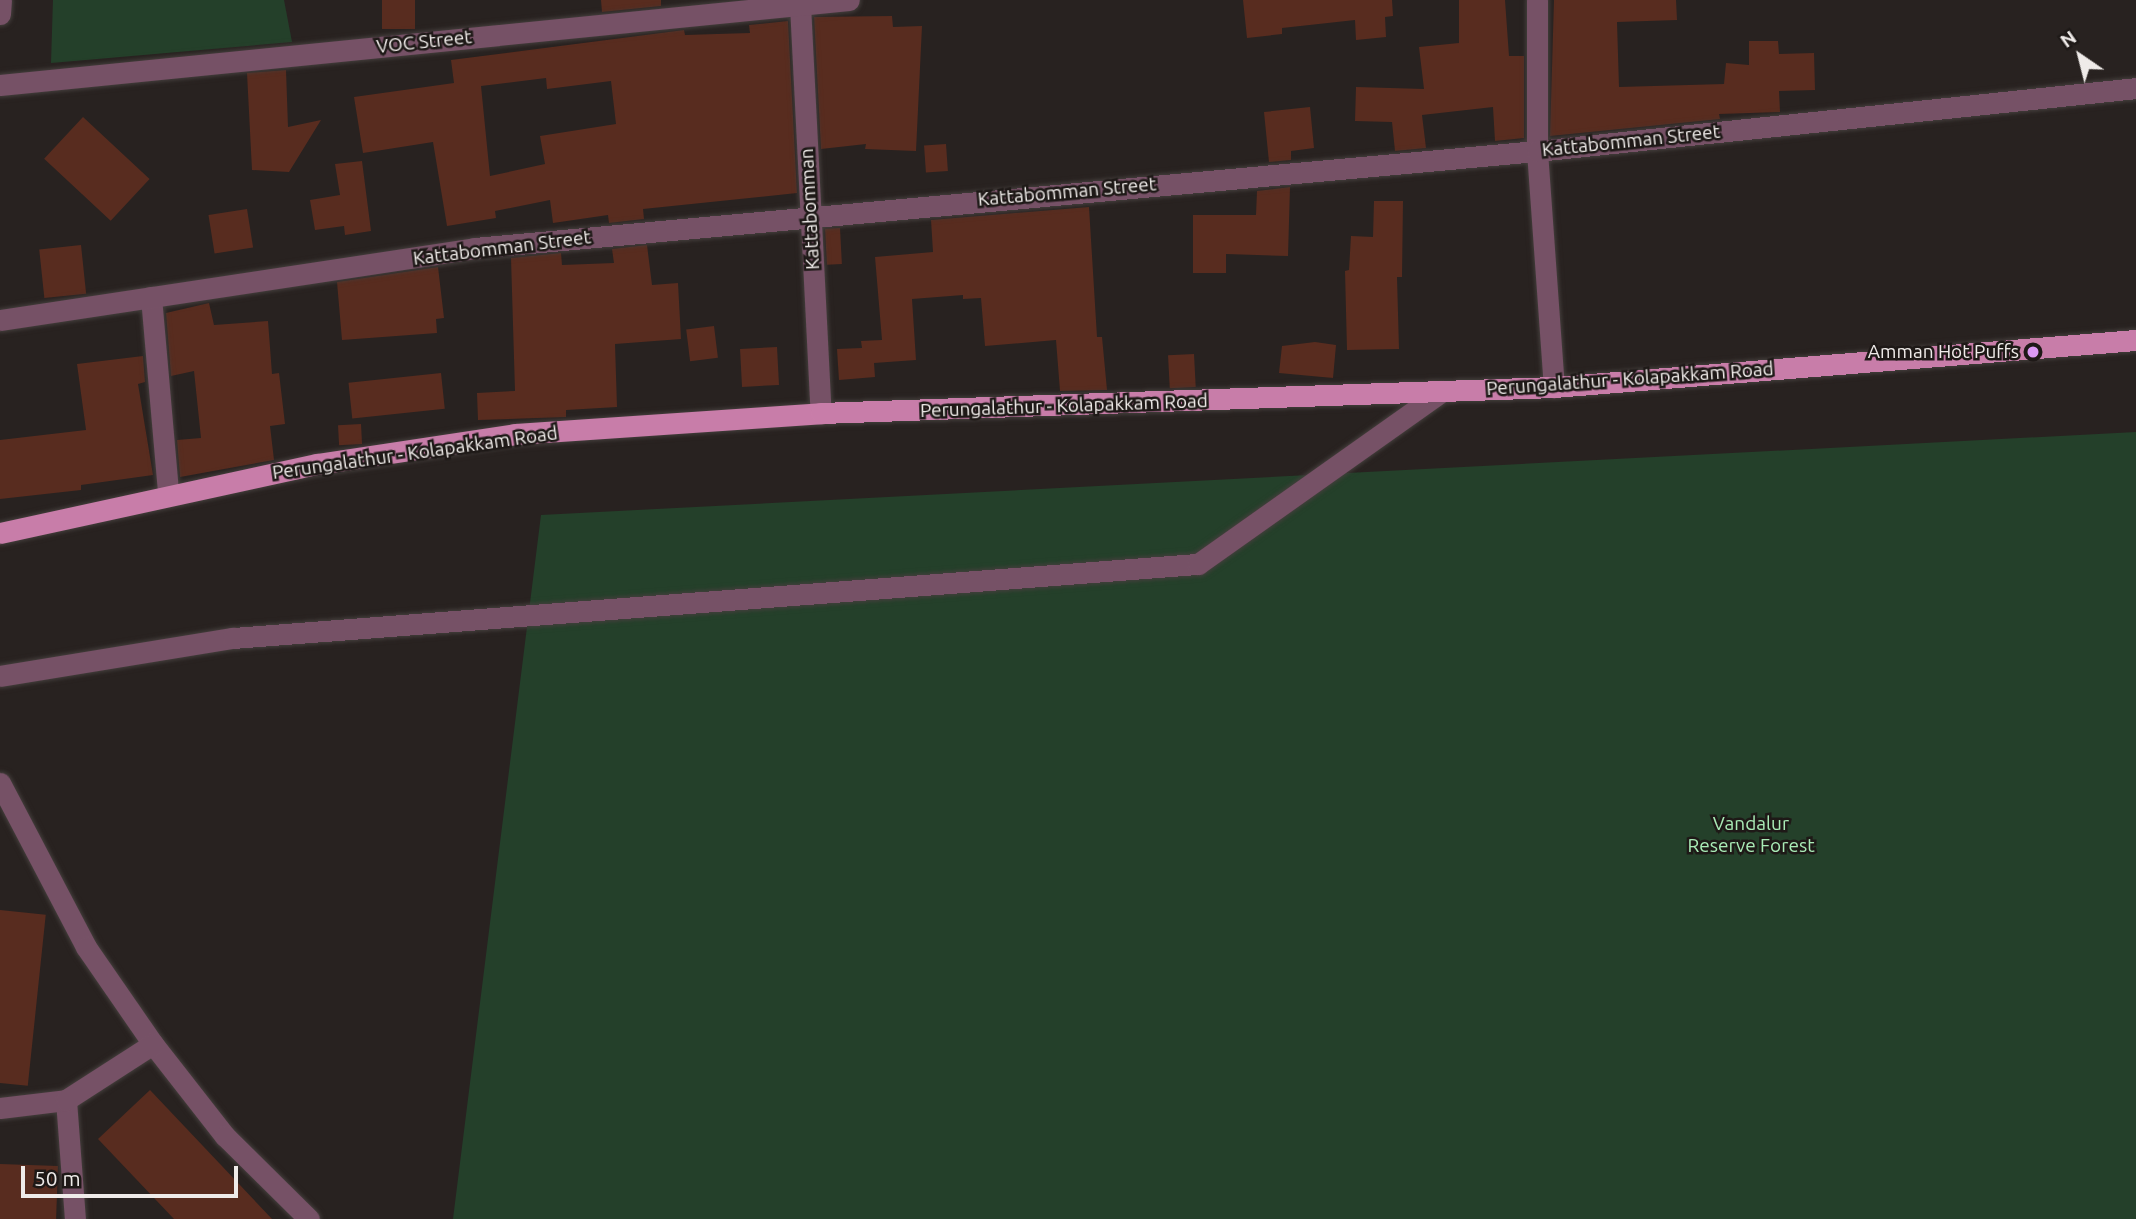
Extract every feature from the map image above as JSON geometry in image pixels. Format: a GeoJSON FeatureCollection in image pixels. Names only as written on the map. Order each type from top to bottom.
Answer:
{"type":"FeatureCollection","features":[{"type":"Feature","properties":{"kind":"main road","name":"Perungalathur - Kolapakkam Road"},"geometry":{"type":"LineString","coordinates":[[0,533],[167,493],[317,464],[514,434],[821,413],[1554,387],[2136,340]]}},
{"type":"Feature","properties":{"kind":"street"},"geometry":{"type":"LineString","coordinates":[[0,15],[1,0]]}},
{"type":"Feature","properties":{"kind":"street","name":"VOC Street"},"geometry":{"type":"LineString","coordinates":[[0,85],[849,0]]}},
{"type":"Feature","properties":{"kind":"street"},"geometry":{"type":"LineString","coordinates":[[1536,0],[1537,151],[1554,387]]}},
{"type":"Feature","properties":{"kind":"street","name":"Kattabomman"},"geometry":{"type":"LineString","coordinates":[[800,5],[821,413]]}},
{"type":"Feature","properties":{"kind":"street","name":"Kattabomman Street"},"geometry":{"type":"LineString","coordinates":[[0,320],[475,248],[1537,151],[2136,88]]}},
{"type":"Feature","properties":{"kind":"street"},"geometry":{"type":"LineString","coordinates":[[151,297],[167,493]]}},
{"type":"Feature","properties":{"kind":"street"},"geometry":{"type":"LineString","coordinates":[[0,676],[233,638],[1198,564],[1442,391]]}},
{"type":"Feature","properties":{"kind":"street"},"geometry":{"type":"LineString","coordinates":[[0,783],[86,947],[153,1044],[225,1136],[309,1219]]}},
{"type":"Feature","properties":{"kind":"street"},"geometry":{"type":"LineString","coordinates":[[0,1108],[66,1100],[153,1044]]}},
{"type":"Feature","properties":{"kind":"street"},"geometry":{"type":"LineString","coordinates":[[66,1100],[75,1219]]}},
{"type":"Feature","properties":{"kind":"green space"},"geometry":{"type":"Polygon","coordinates":[[[53,0],[284,0],[292,42],[51,63],[53,0]]]}},
{"type":"Feature","properties":{"kind":"green space","name":"Vandalur Reserve Forest"},"geometry":{"type":"Polygon","coordinates":[[[2136,432],[2136,1219],[453,1219],[541,515],[2136,432]]]}},
{"type":"Feature","properties":{"kind":"building"},"geometry":{"type":"Polygon","coordinates":[[[382,0],[415,0],[415,29],[382,29],[382,0]]]}},
{"type":"Feature","properties":{"kind":"building"},"geometry":{"type":"Polygon","coordinates":[[[601,0],[661,0],[661,6],[602,12],[601,0]]]}},
{"type":"Feature","properties":{"kind":"building"},"geometry":{"type":"Polygon","coordinates":[[[1243,0],[1392,0],[1393,16],[1385,17],[1386,37],[1356,40],[1355,20],[1282,28],[1282,34],[1247,38],[1243,0]]]}},
{"type":"Feature","properties":{"kind":"building"},"geometry":{"type":"Polygon","coordinates":[[[1459,0],[1505,0],[1509,56],[1524,56],[1524,138],[1495,141],[1493,107],[1422,115],[1426,148],[1395,151],[1392,122],[1355,121],[1356,87],[1424,89],[1419,47],[1459,43],[1459,0]]]}},
{"type":"Feature","properties":{"kind":"building"},"geometry":{"type":"Polygon","coordinates":[[[1554,0],[1676,0],[1677,20],[1617,22],[1619,87],[1724,84],[1726,63],[1749,65],[1749,41],[1778,41],[1779,54],[1814,53],[1815,90],[1779,91],[1780,112],[1719,114],[1720,119],[1550,136],[1554,0]]]}},
{"type":"Feature","properties":{"kind":"building"},"geometry":{"type":"Polygon","coordinates":[[[892,16],[893,27],[922,26],[916,151],[865,149],[866,144],[821,149],[814,17],[892,16]]]}},
{"type":"Feature","properties":{"kind":"building"},"geometry":{"type":"Polygon","coordinates":[[[788,21],[797,193],[643,209],[644,219],[609,223],[608,215],[553,223],[550,200],[495,211],[496,218],[447,226],[433,142],[363,153],[354,97],[454,83],[451,60],[684,30],[685,35],[750,33],[749,25],[788,21]],[[546,78],[481,86],[490,176],[545,164],[540,136],[616,124],[611,81],[547,89],[546,78]]]}},
{"type":"Feature","properties":{"kind":"building"},"geometry":{"type":"Polygon","coordinates":[[[286,70],[288,127],[321,120],[289,172],[252,170],[247,73],[286,70]]]}},
{"type":"Feature","properties":{"kind":"building"},"geometry":{"type":"Polygon","coordinates":[[[1310,107],[1314,148],[1291,151],[1291,160],[1269,162],[1264,112],[1310,107]]]}},
{"type":"Feature","properties":{"kind":"building"},"geometry":{"type":"Polygon","coordinates":[[[83,117],[150,179],[111,221],[44,159],[83,117]]]}},
{"type":"Feature","properties":{"kind":"building"},"geometry":{"type":"Polygon","coordinates":[[[946,144],[948,171],[926,172],[924,146],[946,144]]]}},
{"type":"Feature","properties":{"kind":"building"},"geometry":{"type":"Polygon","coordinates":[[[362,161],[371,231],[345,235],[344,226],[315,230],[310,200],[340,195],[335,164],[362,161]]]}},
{"type":"Feature","properties":{"kind":"building"},"geometry":{"type":"Polygon","coordinates":[[[1290,187],[1288,256],[1226,254],[1226,273],[1193,273],[1193,215],[1256,215],[1257,191],[1290,187]]]}},
{"type":"Feature","properties":{"kind":"building"},"geometry":{"type":"Polygon","coordinates":[[[1374,201],[1403,201],[1402,277],[1397,277],[1399,349],[1347,350],[1345,271],[1349,270],[1351,236],[1373,237],[1374,201]]]}},
{"type":"Feature","properties":{"kind":"building"},"geometry":{"type":"Polygon","coordinates":[[[1089,207],[1097,337],[1102,337],[1107,390],[1060,391],[1056,340],[985,346],[981,298],[963,299],[963,295],[912,299],[916,360],[874,363],[875,377],[839,380],[837,349],[862,348],[861,341],[882,340],[875,257],[933,252],[931,220],[1089,207]]]}},
{"type":"Feature","properties":{"kind":"building"},"geometry":{"type":"Polygon","coordinates":[[[247,209],[253,248],[215,254],[208,215],[247,209]]]}},
{"type":"Feature","properties":{"kind":"building"},"geometry":{"type":"Polygon","coordinates":[[[840,228],[842,264],[827,265],[825,229],[840,228]]]}},
{"type":"Feature","properties":{"kind":"building"},"geometry":{"type":"Polygon","coordinates":[[[81,245],[86,294],[44,298],[39,249],[81,245]]]}},
{"type":"Feature","properties":{"kind":"building"},"geometry":{"type":"Polygon","coordinates":[[[647,245],[652,285],[678,283],[681,339],[615,344],[617,407],[566,410],[566,417],[478,420],[477,393],[515,391],[511,258],[561,253],[562,265],[614,263],[612,249],[647,245]]]}},
{"type":"Feature","properties":{"kind":"building"},"geometry":{"type":"Polygon","coordinates":[[[438,267],[444,318],[436,319],[437,333],[342,340],[337,282],[438,267]]]}},
{"type":"Feature","properties":{"kind":"building"},"geometry":{"type":"Polygon","coordinates":[[[209,303],[214,325],[268,321],[272,374],[279,373],[285,424],[270,426],[274,460],[180,477],[177,440],[201,438],[194,371],[171,376],[166,313],[209,303]]]}},
{"type":"Feature","properties":{"kind":"building"},"geometry":{"type":"Polygon","coordinates":[[[714,326],[718,358],[690,361],[686,329],[714,326]]]}},
{"type":"Feature","properties":{"kind":"building"},"geometry":{"type":"Polygon","coordinates":[[[1315,342],[1336,345],[1333,378],[1279,373],[1282,346],[1315,342]]]}},
{"type":"Feature","properties":{"kind":"building"},"geometry":{"type":"Polygon","coordinates":[[[777,347],[779,385],[742,387],[740,349],[777,347]]]}},
{"type":"Feature","properties":{"kind":"building"},"geometry":{"type":"Polygon","coordinates":[[[1194,354],[1196,387],[1170,388],[1168,355],[1194,354]]]}},
{"type":"Feature","properties":{"kind":"building"},"geometry":{"type":"Polygon","coordinates":[[[143,356],[145,382],[138,384],[153,475],[81,485],[81,490],[0,499],[0,440],[86,430],[77,364],[143,356]]]}},
{"type":"Feature","properties":{"kind":"building"},"geometry":{"type":"Polygon","coordinates":[[[441,373],[445,409],[352,419],[349,383],[441,373]]]}},
{"type":"Feature","properties":{"kind":"building"},"geometry":{"type":"Polygon","coordinates":[[[361,424],[362,444],[339,445],[338,425],[361,424]]]}},
{"type":"Feature","properties":{"kind":"building"},"geometry":{"type":"Polygon","coordinates":[[[0,910],[46,915],[28,1086],[0,1083],[0,910]]]}},
{"type":"Feature","properties":{"kind":"building"},"geometry":{"type":"Polygon","coordinates":[[[150,1090],[272,1219],[174,1219],[98,1139],[150,1090]]]}},
{"type":"Feature","properties":{"kind":"building"},"geometry":{"type":"Polygon","coordinates":[[[0,1164],[58,1166],[56,1219],[0,1219],[0,1164]]]}},
{"type":"Feature","properties":{"kind":"place","name":"Amman Hot Puffs"},"geometry":{"type":"Point","coordinates":[2033,352]}}]}
